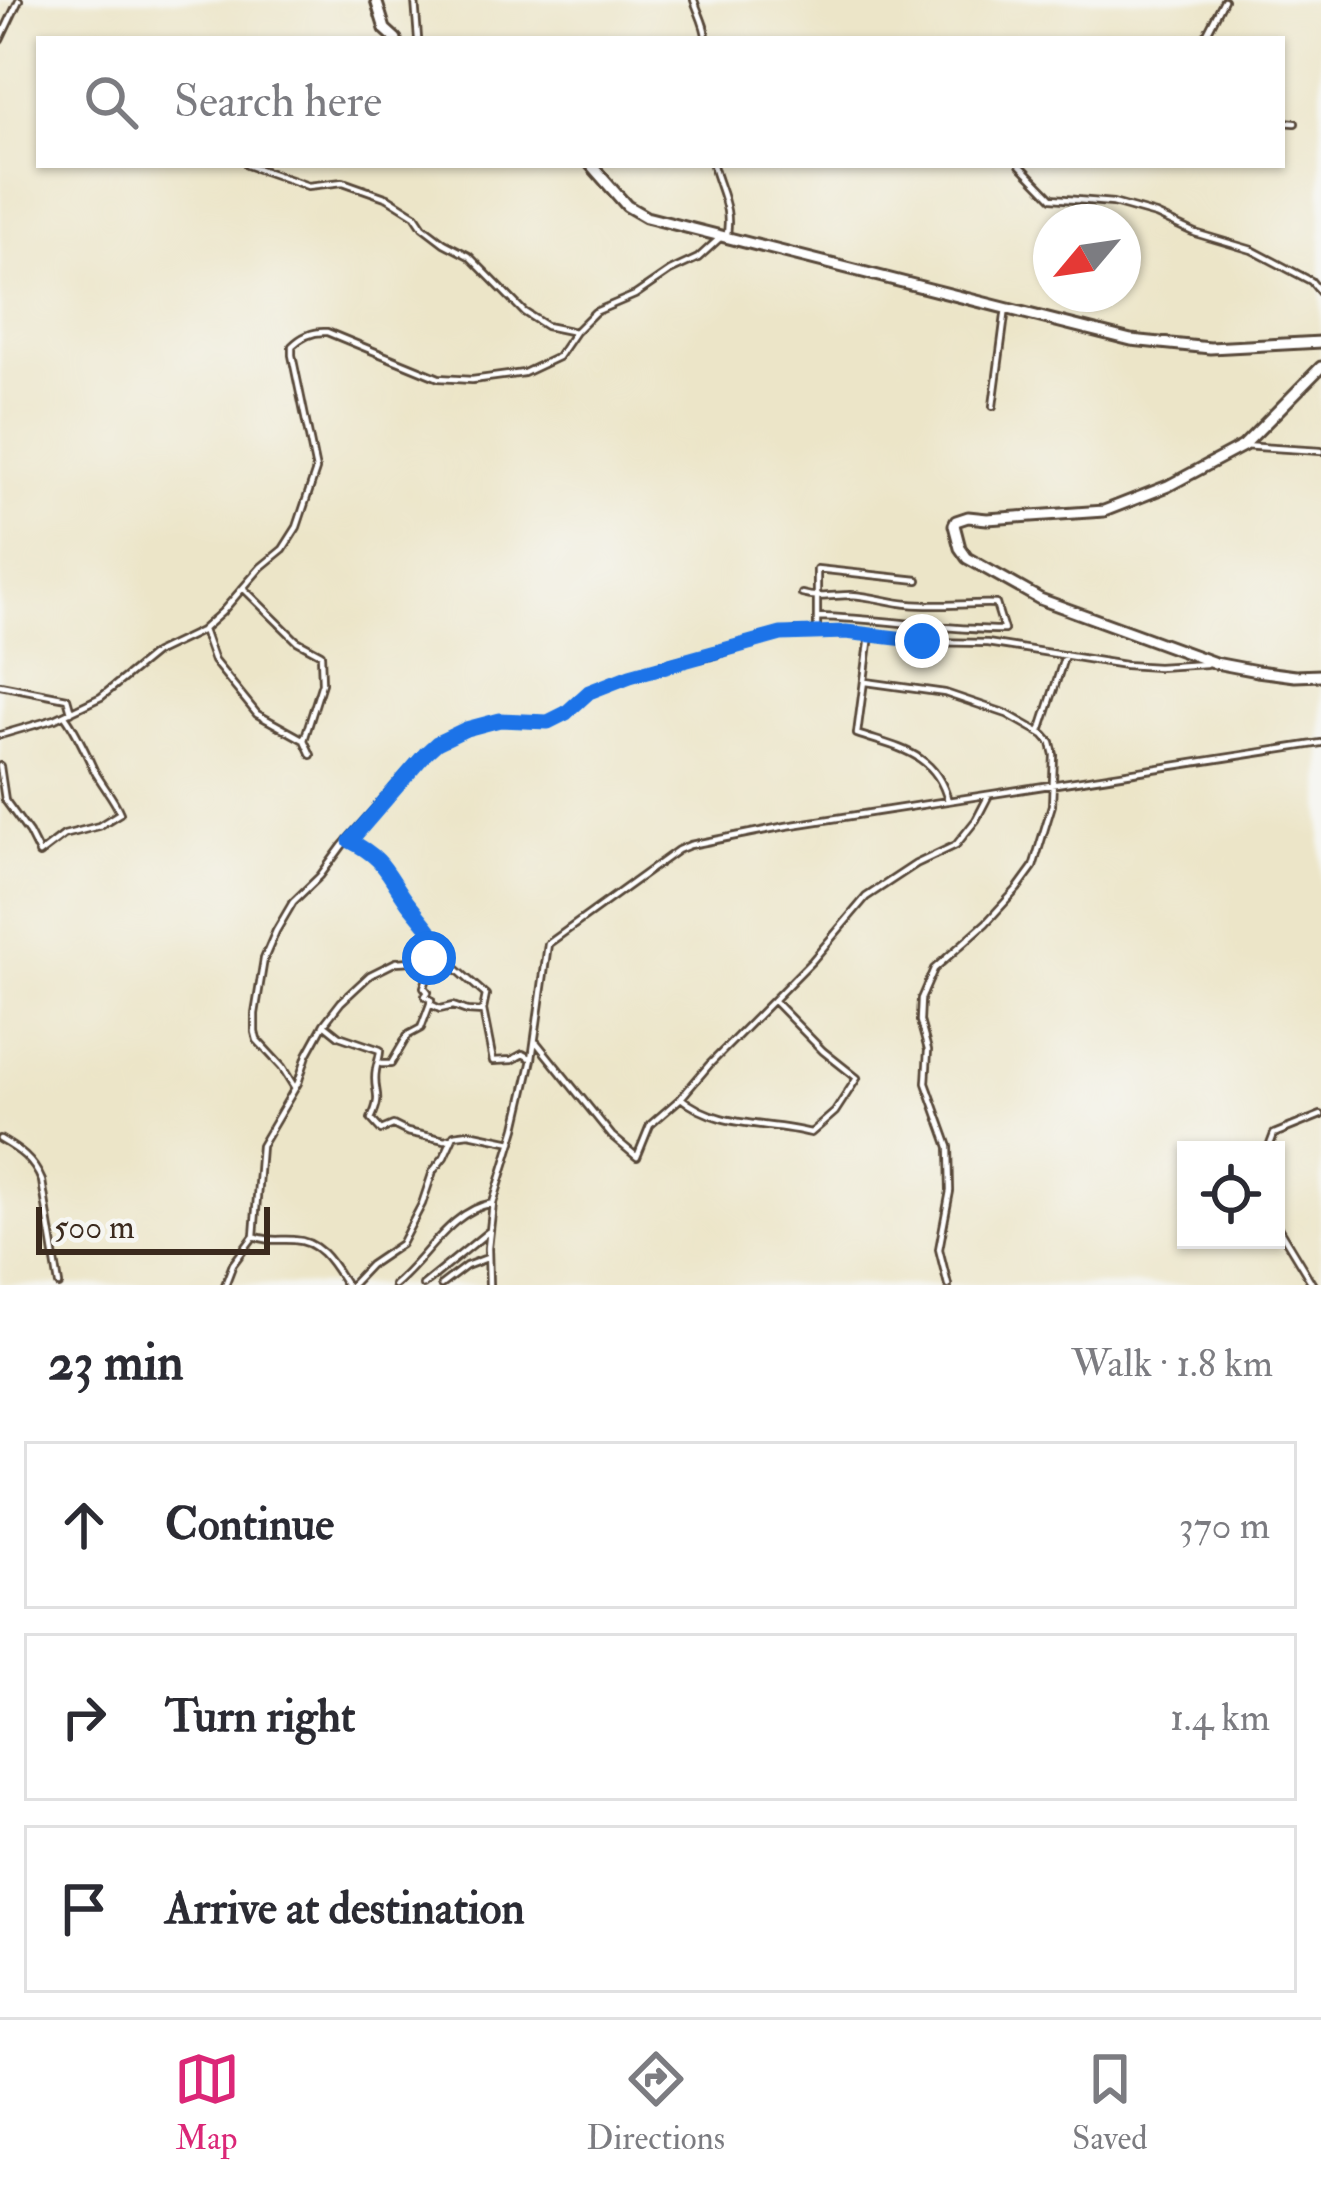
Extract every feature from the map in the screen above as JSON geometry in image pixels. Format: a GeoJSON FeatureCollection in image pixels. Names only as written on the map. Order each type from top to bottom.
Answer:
{"type":"FeatureCollection","features":[{"type":"Feature","properties":{"kind":"main road"},"geometry":{"type":"LineString","coordinates":[[376,0],[385,29],[393,36]]}},
{"type":"Feature","properties":{"kind":"main road"},"geometry":{"type":"LineString","coordinates":[[594,168],[637,213],[1131,340],[1236,348],[1321,342]]}},
{"type":"Feature","properties":{"kind":"main road"},"geometry":{"type":"LineString","coordinates":[[1321,367],[1243,446],[1188,477],[1117,507],[1087,513],[968,517],[954,525],[967,558],[1017,588],[1215,663],[1295,676],[1321,675]]}},
{"type":"Feature","properties":{"kind":"street"},"geometry":{"type":"LineString","coordinates":[[0,40],[19,0]]}},
{"type":"Feature","properties":{"kind":"street"},"geometry":{"type":"LineString","coordinates":[[415,0],[418,36]]}},
{"type":"Feature","properties":{"kind":"street"},"geometry":{"type":"LineString","coordinates":[[694,0],[706,36]]}},
{"type":"Feature","properties":{"kind":"street"},"geometry":{"type":"LineString","coordinates":[[1206,36],[1224,0]]}},
{"type":"Feature","properties":{"kind":"street"},"geometry":{"type":"LineString","coordinates":[[1285,122],[1294,122]]}},
{"type":"Feature","properties":{"kind":"street"},"geometry":{"type":"LineString","coordinates":[[256,168],[308,186],[343,182],[388,198],[415,215],[444,243],[469,256],[514,304],[547,326],[574,332]]}},
{"type":"Feature","properties":{"kind":"street"},"geometry":{"type":"LineString","coordinates":[[0,735],[21,731],[101,697],[155,653],[202,629],[288,542],[314,479],[315,462],[292,355],[292,346],[300,339],[327,332],[430,375],[463,380],[506,377],[540,368],[562,353],[595,311],[635,295],[724,238],[730,221],[728,206],[714,168]]}},
{"type":"Feature","properties":{"kind":"street"},"geometry":{"type":"LineString","coordinates":[[1023,168],[1052,198],[1108,202],[1156,215],[1195,233],[1253,250],[1311,281],[1321,293]]}},
{"type":"Feature","properties":{"kind":"street"},"geometry":{"type":"LineString","coordinates":[[992,406],[1006,308]]}},
{"type":"Feature","properties":{"kind":"street"},"geometry":{"type":"LineString","coordinates":[[1243,446],[1321,451]]}},
{"type":"Feature","properties":{"kind":"street"},"geometry":{"type":"LineString","coordinates":[[817,632],[817,569],[918,580]]}},
{"type":"Feature","properties":{"kind":"street"},"geometry":{"type":"LineString","coordinates":[[242,587],[291,636],[323,657],[322,683],[304,740]]}},
{"type":"Feature","properties":{"kind":"street"},"geometry":{"type":"LineString","coordinates":[[802,594],[888,598],[905,604],[996,604],[1004,630],[817,617]]}},
{"type":"Feature","properties":{"kind":"street"},"geometry":{"type":"LineString","coordinates":[[202,629],[214,661],[256,712],[304,740],[311,755]]}},
{"type":"Feature","properties":{"kind":"street"},"geometry":{"type":"LineString","coordinates":[[295,1088],[255,1032],[264,959],[286,911],[426,753],[454,734],[500,720],[548,722],[589,692],[630,676],[795,632],[987,643],[1125,665],[1215,663]]}},
{"type":"Feature","properties":{"kind":"street"},"geometry":{"type":"LineString","coordinates":[[871,635],[857,734],[885,740],[919,757],[943,781],[948,801]]}},
{"type":"Feature","properties":{"kind":"street"},"geometry":{"type":"LineString","coordinates":[[1040,732],[1065,655]]}},
{"type":"Feature","properties":{"kind":"street"},"geometry":{"type":"LineString","coordinates":[[866,682],[952,694],[1007,714],[1040,732],[1053,748],[1049,817],[1030,872],[973,936],[934,969],[921,999],[920,1021],[928,1050],[926,1083],[950,1147],[950,1191],[939,1249],[948,1285]]}},
{"type":"Feature","properties":{"kind":"street"},"geometry":{"type":"LineString","coordinates":[[0,685],[67,698],[68,713],[95,772],[120,813],[99,826],[64,835],[39,854],[4,800],[0,766]]}},
{"type":"Feature","properties":{"kind":"street"},"geometry":{"type":"LineString","coordinates":[[489,1285],[488,1232],[532,1060],[548,944],[678,850],[725,837],[1321,743]]}},
{"type":"Feature","properties":{"kind":"street"},"geometry":{"type":"LineString","coordinates":[[535,1041],[611,1136],[637,1156],[650,1125],[836,935],[866,897],[956,845],[989,795]]}},
{"type":"Feature","properties":{"kind":"street"},"geometry":{"type":"LineString","coordinates":[[350,841],[389,871],[432,929],[443,959],[486,995],[483,1012],[493,1061],[523,1054],[532,1060]]}},
{"type":"Feature","properties":{"kind":"street"},"geometry":{"type":"LineString","coordinates":[[381,1064],[391,1064],[408,1035],[421,1028],[431,1000],[424,987],[443,959]]}},
{"type":"Feature","properties":{"kind":"street"},"geometry":{"type":"LineString","coordinates":[[225,1285],[233,1264],[254,1236],[262,1146],[324,1024],[370,975],[397,962],[443,959]]}},
{"type":"Feature","properties":{"kind":"street"},"geometry":{"type":"LineString","coordinates":[[681,1098],[719,1119],[812,1132],[832,1115],[857,1078],[773,1001]]}},
{"type":"Feature","properties":{"kind":"street"},"geometry":{"type":"LineString","coordinates":[[430,1004],[440,1010],[454,1006],[483,1012]]}},
{"type":"Feature","properties":{"kind":"street"},"geometry":{"type":"LineString","coordinates":[[324,1024],[347,1040],[380,1050],[376,1072],[380,1096],[371,1119],[377,1129],[393,1125],[445,1140],[469,1133],[512,1142]]}},
{"type":"Feature","properties":{"kind":"street"},"geometry":{"type":"LineString","coordinates":[[1271,1141],[1274,1134],[1321,1115]]}},
{"type":"Feature","properties":{"kind":"street"},"geometry":{"type":"LineString","coordinates":[[254,1236],[316,1247],[348,1285],[401,1244],[451,1138]]}},
{"type":"Feature","properties":{"kind":"street"},"geometry":{"type":"LineString","coordinates":[[0,1139],[24,1154],[42,1180],[59,1285]]}},
{"type":"Feature","properties":{"kind":"street"},"geometry":{"type":"LineString","coordinates":[[394,1285],[455,1222],[494,1203]]}},
{"type":"Feature","properties":{"kind":"street"},"geometry":{"type":"LineString","coordinates":[[423,1285],[488,1232]]}},
{"type":"Feature","properties":{"kind":"street"},"geometry":{"type":"LineString","coordinates":[[1285,1239],[1312,1285]]}},
{"type":"Feature","properties":{"kind":"street"},"geometry":{"type":"LineString","coordinates":[[441,1285],[466,1266],[488,1258]]}},
{"type":"Feature","properties":{"kind":"route"},"geometry":{"type":"LineString","coordinates":[[429,958],[446,959],[432,929],[389,871],[350,841],[437,743],[487,722],[548,722],[589,692],[630,676],[781,634],[846,632],[922,641]]}}]}
